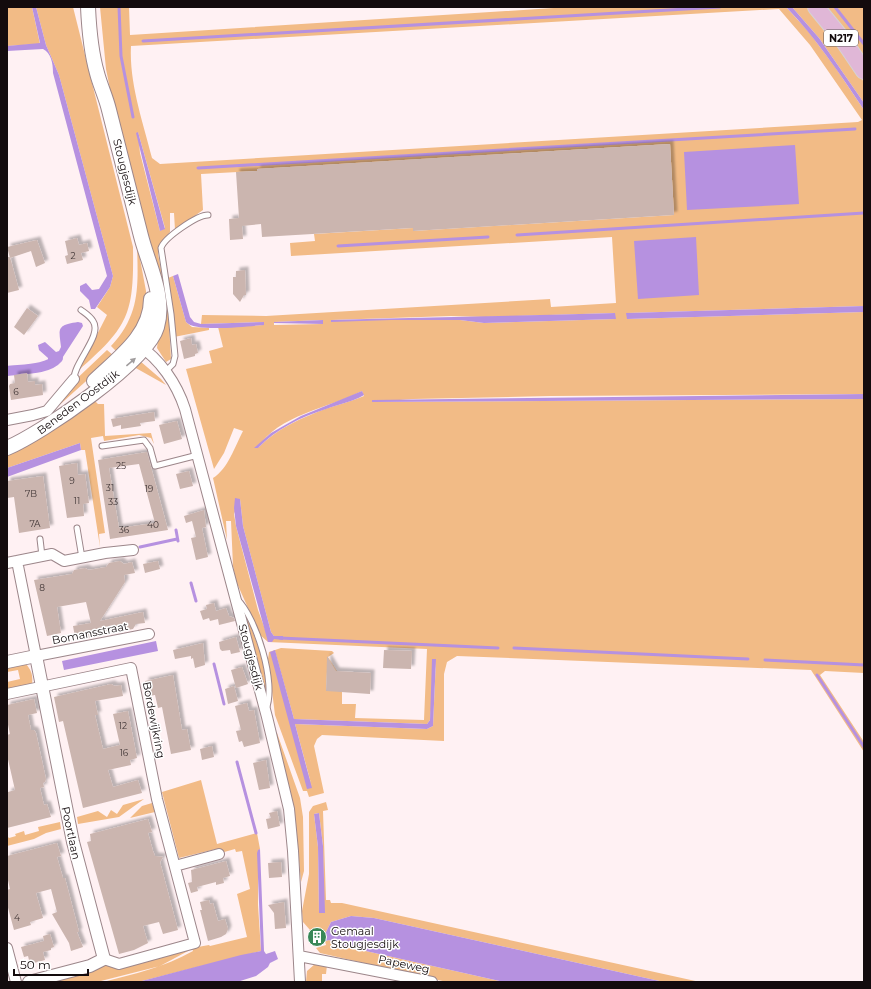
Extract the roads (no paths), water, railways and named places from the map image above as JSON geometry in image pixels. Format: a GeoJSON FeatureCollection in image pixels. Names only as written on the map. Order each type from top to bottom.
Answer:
{"type":"FeatureCollection","features":[{"type":"Feature","properties":{"kind":"main road","name":"Stougjesdijk"},"geometry":{"type":"LineString","coordinates":[[88,7],[94,62],[108,105],[141,238],[151,266],[159,308],[157,328],[140,346]]}},
{"type":"Feature","properties":{"kind":"main road","name":"Stougjesdijk"},"geometry":{"type":"LineString","coordinates":[[97,7],[108,105]]}},
{"type":"Feature","properties":{"kind":"main road","name":"N217"},"geometry":{"type":"LineString","coordinates":[[816,7],[843,40],[864,71]]}},
{"type":"Feature","properties":{"kind":"main road","name":"Beneden Oostdijk"},"geometry":{"type":"LineString","coordinates":[[7,437],[34,426],[62,409],[140,346]]}},
{"type":"Feature","properties":{"kind":"main road","name":"Beneden Oostdijk"},"geometry":{"type":"LineString","coordinates":[[7,448],[29,438],[57,420],[120,372],[140,346]]}},
{"type":"Feature","properties":{"kind":"street","name":"Stougjesdijk"},"geometry":{"type":"LineString","coordinates":[[140,346],[165,372],[175,386],[183,402],[265,712],[290,818],[300,982]]}},
{"type":"Feature","properties":{"kind":"street"},"geometry":{"type":"LineString","coordinates":[[7,420],[47,411],[74,379]]}},
{"type":"Feature","properties":{"kind":"street"},"geometry":{"type":"LineString","coordinates":[[7,662],[36,656],[12,562],[52,554],[64,561],[133,550]]}},
{"type":"Feature","properties":{"kind":"street","name":"Bomansstraat"},"geometry":{"type":"LineString","coordinates":[[36,656],[149,634]]}},
{"type":"Feature","properties":{"kind":"street","name":"Poortlaan"},"geometry":{"type":"LineString","coordinates":[[36,656],[73,842],[104,959]]}},
{"type":"Feature","properties":{"kind":"street","name":"Bordewijkring"},"geometry":{"type":"LineString","coordinates":[[42,687],[131,668],[158,799],[195,943],[119,964],[104,959]]}},
{"type":"Feature","properties":{"kind":"street"},"geometry":{"type":"LineString","coordinates":[[7,694],[42,687]]}},
{"type":"Feature","properties":{"kind":"street"},"geometry":{"type":"LineString","coordinates":[[175,866],[219,854]]}},
{"type":"Feature","properties":{"kind":"street"},"geometry":{"type":"LineString","coordinates":[[7,948],[16,982]]}},
{"type":"Feature","properties":{"kind":"street","name":"Papeweg"},"geometry":{"type":"LineString","coordinates":[[299,956],[432,982]]}},
{"type":"Feature","properties":{"kind":"street"},"geometry":{"type":"LineString","coordinates":[[29,982],[92,966],[104,959]]}},
{"type":"Feature","properties":{"kind":"lane"},"geometry":{"type":"LineString","coordinates":[[165,372],[173,364],[174,356],[169,302],[160,251],[161,245],[197,218],[208,215]]}},
{"type":"Feature","properties":{"kind":"lane"},"geometry":{"type":"LineString","coordinates":[[74,379],[75,371],[96,330],[93,320],[81,310]]}},
{"type":"Feature","properties":{"kind":"lane"},"geometry":{"type":"LineString","coordinates":[[102,446],[144,440],[150,448],[155,466],[198,455]]}},
{"type":"Feature","properties":{"kind":"lane"},"geometry":{"type":"LineString","coordinates":[[77,528],[82,558]]}},
{"type":"Feature","properties":{"kind":"lane"},"geometry":{"type":"LineString","coordinates":[[40,539],[42,556]]}},
{"type":"Feature","properties":{"kind":"waterway"},"geometry":{"type":"LineString","coordinates":[[119,7],[121,56],[133,117]]}},
{"type":"Feature","properties":{"kind":"waterway"},"geometry":{"type":"LineString","coordinates":[[143,41],[720,7]]}},
{"type":"Feature","properties":{"kind":"waterway"},"geometry":{"type":"LineString","coordinates":[[835,7],[864,44]]}},
{"type":"Feature","properties":{"kind":"waterway"},"geometry":{"type":"LineString","coordinates":[[198,168],[855,129]]}},
{"type":"Feature","properties":{"kind":"waterway"},"geometry":{"type":"LineString","coordinates":[[517,235],[864,213]]}},
{"type":"Feature","properties":{"kind":"waterway"},"geometry":{"type":"LineString","coordinates":[[338,246],[488,237]]}},
{"type":"Feature","properties":{"kind":"waterway"},"geometry":{"type":"LineString","coordinates":[[7,371],[41,367],[54,362],[58,358]]}},
{"type":"Feature","properties":{"kind":"waterway"},"geometry":{"type":"LineString","coordinates":[[176,530],[178,541]]}},
{"type":"Feature","properties":{"kind":"waterway"},"geometry":{"type":"LineString","coordinates":[[140,547],[177,539]]}},
{"type":"Feature","properties":{"kind":"waterway"},"geometry":{"type":"LineString","coordinates":[[191,583],[196,601]]}},
{"type":"Feature","properties":{"kind":"waterway"},"geometry":{"type":"LineString","coordinates":[[280,638],[498,648]]}},
{"type":"Feature","properties":{"kind":"waterway"},"geometry":{"type":"LineString","coordinates":[[514,648],[748,659]]}},
{"type":"Feature","properties":{"kind":"waterway"},"geometry":{"type":"LineString","coordinates":[[765,660],[864,665]]}},
{"type":"Feature","properties":{"kind":"waterway"},"geometry":{"type":"LineString","coordinates":[[214,664],[224,704]]}},
{"type":"Feature","properties":{"kind":"waterway"},"geometry":{"type":"LineString","coordinates":[[817,675],[864,747]]}},
{"type":"Feature","properties":{"kind":"waterway"},"geometry":{"type":"LineString","coordinates":[[237,762],[256,833]]}},
{"type":"Feature","properties":{"kind":"place","name":"Gemaal Stougjesdijk"},"geometry":{"type":"Point","coordinates":[317,937]}}]}
